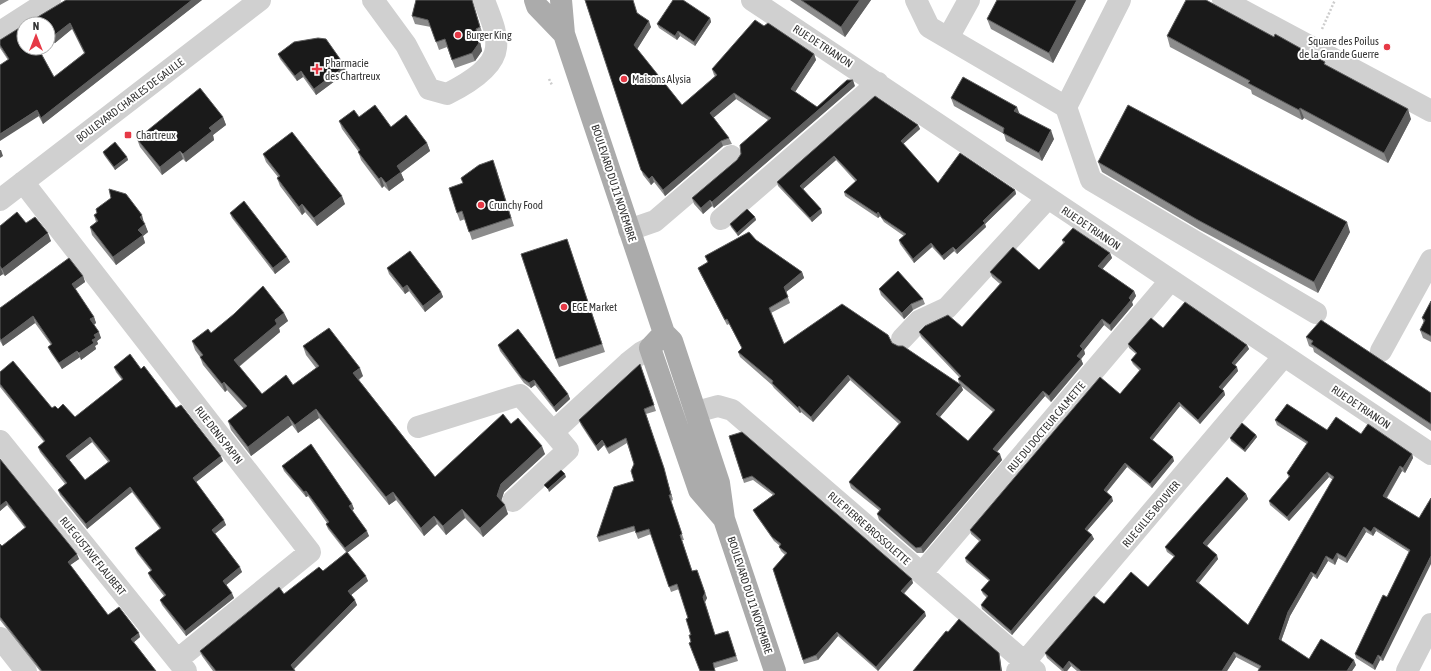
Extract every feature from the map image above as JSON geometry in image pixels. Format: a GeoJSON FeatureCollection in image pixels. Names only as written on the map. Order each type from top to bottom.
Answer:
{"type":"FeatureCollection","features":[{"type":"Feature","properties":{"kind":"main road","name":"BOULEVARD DU 11 NOVEMBRE"},"geometry":{"type":"LineString","coordinates":[[535,0],[537,6],[564,34]]}},
{"type":"Feature","properties":{"kind":"main road","name":"BOULEVARD DU 11 NOVEMBRE"},"geometry":{"type":"LineString","coordinates":[[561,0],[564,34],[629,230],[657,340],[699,490],[724,519]]}},
{"type":"Feature","properties":{"kind":"main road","name":"BOULEVARD DU 11 NOVEMBRE"},"geometry":{"type":"LineString","coordinates":[[657,340],[672,341],[719,483],[724,519],[775,671]]}},
{"type":"Feature","properties":{"kind":"street"},"geometry":{"type":"LineString","coordinates":[[0,32],[50,0]]}},
{"type":"Feature","properties":{"kind":"street","name":"BOULEVARD CHARLES DE GAULLE"},"geometry":{"type":"LineString","coordinates":[[0,200],[260,0]]}},
{"type":"Feature","properties":{"kind":"street"},"geometry":{"type":"LineString","coordinates":[[373,0],[406,45],[429,89],[447,94],[467,84],[487,67],[496,49],[494,30],[484,0]]}},
{"type":"Feature","properties":{"kind":"street","name":"RUE DE TRIANON"},"geometry":{"type":"LineString","coordinates":[[752,0],[878,83],[1170,281],[1431,454]]}},
{"type":"Feature","properties":{"kind":"street"},"geometry":{"type":"LineString","coordinates":[[916,0],[930,27],[1066,107],[1091,180],[1316,313]]}},
{"type":"Feature","properties":{"kind":"street"},"geometry":{"type":"LineString","coordinates":[[948,38],[969,0]]}},
{"type":"Feature","properties":{"kind":"street"},"geometry":{"type":"LineString","coordinates":[[1066,107],[1120,0]]}},
{"type":"Feature","properties":{"kind":"street"},"geometry":{"type":"LineString","coordinates":[[1223,0],[1431,111]]}},
{"type":"Feature","properties":{"kind":"street"},"geometry":{"type":"LineString","coordinates":[[721,219],[878,83]]}},
{"type":"Feature","properties":{"kind":"street"},"geometry":{"type":"LineString","coordinates":[[629,230],[655,221],[731,156]]}},
{"type":"Feature","properties":{"kind":"street","name":"RUE DENIS PAPIN"},"geometry":{"type":"LineString","coordinates":[[23,182],[310,552],[181,665]]}},
{"type":"Feature","properties":{"kind":"street"},"geometry":{"type":"LineString","coordinates":[[902,339],[919,321],[947,308],[1048,198]]}},
{"type":"Feature","properties":{"kind":"street"},"geometry":{"type":"LineString","coordinates":[[1381,351],[1431,260]]}},
{"type":"Feature","properties":{"kind":"street","name":"RUE DU DOCTEUR CALMETTE"},"geometry":{"type":"LineString","coordinates":[[922,573],[1170,281]]}},
{"type":"Feature","properties":{"kind":"street"},"geometry":{"type":"LineString","coordinates":[[552,432],[628,363],[657,340]]}},
{"type":"Feature","properties":{"kind":"street","name":"RUE GILLES BOUVIER"},"geometry":{"type":"LineString","coordinates":[[1026,668],[1284,356]]}},
{"type":"Feature","properties":{"kind":"street"},"geometry":{"type":"LineString","coordinates":[[418,427],[520,395],[568,450],[512,501]]}},
{"type":"Feature","properties":{"kind":"street","name":"RUE PIERRE BROSSOLETTE"},"geometry":{"type":"LineString","coordinates":[[696,412],[718,406],[732,410],[922,573],[1026,668]]}},
{"type":"Feature","properties":{"kind":"street","name":"RUE GUSTAVE FLAUBERT"},"geometry":{"type":"LineString","coordinates":[[0,441],[181,665]]}},
{"type":"Feature","properties":{"kind":"street"},"geometry":{"type":"LineString","coordinates":[[1407,671],[1431,624]]}},
{"type":"Feature","properties":{"kind":"street"},"geometry":{"type":"LineString","coordinates":[[0,638],[26,671]]}},
{"type":"Feature","properties":{"kind":"path"},"geometry":{"type":"LineString","coordinates":[[1312,48],[1335,0]]}},
{"type":"Feature","properties":{"kind":"path"},"geometry":{"type":"LineString","coordinates":[[548,79],[552,85]]}},
{"type":"Feature","properties":{"kind":"building"},"geometry":{"type":"Polygon","coordinates":[[[66,0],[192,0],[41,118],[37,110],[0,134],[0,65],[9,59],[0,45],[0,40],[16,30],[16,56],[42,56],[54,77],[85,53],[70,23],[56,34],[56,16],[39,16],[66,0]]]}},
{"type":"Feature","properties":{"kind":"building","name":"Burger King"},"geometry":{"type":"Polygon","coordinates":[[[416,0],[472,0],[480,27],[476,29],[479,43],[472,53],[452,60],[445,39],[436,42],[428,20],[412,16],[416,0]]]}},
{"type":"Feature","properties":{"kind":"building"},"geometry":{"type":"Polygon","coordinates":[[[585,0],[633,0],[637,13],[649,21],[634,45],[682,105],[717,75],[712,69],[755,20],[764,26],[768,23],[814,54],[791,89],[817,107],[847,80],[853,80],[712,202],[710,200],[701,208],[692,198],[737,160],[741,154],[740,145],[771,118],[734,93],[710,113],[729,138],[721,141],[663,190],[652,176],[649,179],[641,170],[585,0]]]}},
{"type":"Feature","properties":{"kind":"building"},"geometry":{"type":"Polygon","coordinates":[[[673,0],[683,0],[710,18],[694,42],[678,31],[675,36],[657,24],[673,0]]]}},
{"type":"Feature","properties":{"kind":"building"},"geometry":{"type":"Polygon","coordinates":[[[801,0],[860,0],[841,27],[801,0]]]}},
{"type":"Feature","properties":{"kind":"building"},"geometry":{"type":"Polygon","coordinates":[[[997,0],[1077,0],[1049,53],[987,19],[997,0]]]}},
{"type":"Feature","properties":{"kind":"building"},"geometry":{"type":"Polygon","coordinates":[[[1186,0],[1206,0],[1274,37],[1275,34],[1325,62],[1324,64],[1408,109],[1384,153],[1300,108],[1299,110],[1248,83],[1250,81],[1167,36],[1186,0]]]}},
{"type":"Feature","properties":{"kind":"building","name":"Pharmacie des Chartreux"},"geometry":{"type":"Polygon","coordinates":[[[318,38],[326,39],[345,66],[314,89],[301,71],[295,76],[278,54],[294,42],[318,38]]]}},
{"type":"Feature","properties":{"kind":"building"},"geometry":{"type":"Polygon","coordinates":[[[963,77],[1017,107],[1014,111],[1051,130],[1039,153],[1003,133],[1004,128],[951,98],[963,77]]]}},
{"type":"Feature","properties":{"kind":"building"},"geometry":{"type":"Polygon","coordinates":[[[200,88],[223,117],[209,128],[212,131],[183,154],[180,151],[160,167],[137,139],[200,88]]]}},
{"type":"Feature","properties":{"kind":"building"},"geometry":{"type":"Polygon","coordinates":[[[875,96],[918,125],[901,141],[938,183],[960,153],[1015,190],[983,221],[985,223],[956,250],[953,247],[942,256],[931,243],[913,259],[899,240],[906,234],[882,218],[878,212],[877,214],[844,192],[857,180],[834,156],[800,186],[821,209],[810,218],[777,182],[875,96]]]}},
{"type":"Feature","properties":{"kind":"building"},"geometry":{"type":"Polygon","coordinates":[[[375,105],[391,127],[406,115],[427,143],[397,166],[401,172],[386,183],[381,177],[379,179],[358,152],[360,150],[339,121],[354,110],[359,117],[375,105]]]}},
{"type":"Feature","properties":{"kind":"building"},"geometry":{"type":"Polygon","coordinates":[[[1128,105],[1347,222],[1314,282],[1196,219],[1098,162],[1128,105]]]}},
{"type":"Feature","properties":{"kind":"building"},"geometry":{"type":"Polygon","coordinates":[[[292,132],[342,196],[314,218],[302,204],[299,207],[277,178],[280,176],[263,154],[292,132]]]}},
{"type":"Feature","properties":{"kind":"building"},"geometry":{"type":"Polygon","coordinates":[[[115,142],[127,157],[114,167],[103,152],[115,142]]]}},
{"type":"Feature","properties":{"kind":"building","name":"Crunchy Food"},"geometry":{"type":"Polygon","coordinates":[[[493,160],[511,218],[469,232],[462,211],[457,213],[449,188],[463,183],[461,178],[479,165],[493,160]]]}},
{"type":"Feature","properties":{"kind":"building"},"geometry":{"type":"Polygon","coordinates":[[[109,189],[126,194],[142,215],[140,217],[145,224],[138,230],[143,235],[113,257],[90,227],[98,221],[94,215],[97,213],[96,209],[111,198],[109,189]]]}},
{"type":"Feature","properties":{"kind":"building"},"geometry":{"type":"Polygon","coordinates":[[[244,201],[287,257],[273,268],[230,213],[244,201]]]}},
{"type":"Feature","properties":{"kind":"building"},"geometry":{"type":"Polygon","coordinates":[[[747,209],[755,217],[737,233],[730,224],[747,209]]]}},
{"type":"Feature","properties":{"kind":"building"},"geometry":{"type":"Polygon","coordinates":[[[17,212],[26,223],[35,217],[48,233],[2,269],[0,266],[0,226],[17,212]]]}},
{"type":"Feature","properties":{"kind":"building"},"geometry":{"type":"Polygon","coordinates":[[[1073,228],[1110,253],[1098,266],[1134,291],[1129,298],[1131,300],[1110,325],[1102,319],[1080,346],[1083,349],[1077,356],[1081,359],[1049,396],[1043,391],[993,449],[1000,454],[921,547],[916,548],[877,514],[881,509],[849,482],[901,422],[848,375],[811,417],[799,406],[798,408],[772,383],[773,381],[738,352],[742,348],[727,319],[725,320],[698,268],[708,262],[705,256],[749,232],[756,240],[802,272],[784,287],[788,297],[769,308],[784,344],[842,304],[888,335],[892,343],[898,346],[903,346],[961,385],[936,414],[968,441],[995,410],[958,379],[961,376],[919,332],[925,326],[948,315],[962,327],[1002,282],[990,272],[1013,247],[1039,270],[1065,242],[1062,240],[1073,228]]]}},
{"type":"Feature","properties":{"kind":"building","name":"EGE Market"},"geometry":{"type":"Polygon","coordinates":[[[567,239],[602,344],[556,359],[521,254],[567,239]]]}},
{"type":"Feature","properties":{"kind":"building"},"geometry":{"type":"Polygon","coordinates":[[[410,251],[441,292],[423,306],[407,285],[403,288],[387,268],[410,251]]]}},
{"type":"Feature","properties":{"kind":"building"},"geometry":{"type":"Polygon","coordinates":[[[69,258],[83,276],[72,284],[94,317],[90,319],[99,332],[94,335],[96,338],[92,340],[94,343],[79,353],[77,351],[59,363],[48,347],[52,344],[33,316],[1,340],[0,308],[69,258]]]}},
{"type":"Feature","properties":{"kind":"building"},"geometry":{"type":"Polygon","coordinates":[[[898,271],[923,299],[911,304],[902,313],[879,289],[898,271]]]}},
{"type":"Feature","properties":{"kind":"building"},"geometry":{"type":"Polygon","coordinates":[[[263,286],[284,313],[275,320],[277,324],[234,360],[262,394],[286,375],[293,385],[319,366],[303,346],[329,328],[360,368],[353,373],[435,477],[503,414],[511,424],[518,418],[542,446],[501,484],[497,496],[505,505],[480,528],[462,509],[443,526],[434,516],[421,528],[393,492],[386,497],[316,409],[295,425],[288,416],[248,447],[228,421],[247,406],[224,382],[222,384],[200,357],[203,355],[192,341],[208,329],[211,333],[234,314],[263,286]]]}},
{"type":"Feature","properties":{"kind":"building"},"geometry":{"type":"Polygon","coordinates":[[[1431,301],[1431,336],[1420,330],[1425,320],[1422,318],[1431,301]]]}},
{"type":"Feature","properties":{"kind":"building"},"geometry":{"type":"Polygon","coordinates":[[[1185,302],[1247,345],[1232,363],[1237,367],[1219,387],[1224,391],[1198,420],[1179,402],[1150,438],[1173,457],[1150,484],[1125,463],[1104,490],[1112,497],[1085,529],[1092,535],[1011,631],[981,605],[988,596],[981,590],[990,580],[965,558],[981,540],[970,530],[1100,377],[1120,394],[1141,369],[1131,360],[1137,353],[1128,344],[1151,318],[1163,328],[1185,302]]]}},
{"type":"Feature","properties":{"kind":"building"},"geometry":{"type":"Polygon","coordinates":[[[1321,320],[1431,393],[1431,424],[1311,344],[1313,341],[1306,337],[1321,320]]]}},
{"type":"Feature","properties":{"kind":"building"},"geometry":{"type":"Polygon","coordinates":[[[518,329],[568,394],[554,407],[534,380],[529,383],[522,378],[498,345],[518,329]]]}},
{"type":"Feature","properties":{"kind":"building"},"geometry":{"type":"Polygon","coordinates":[[[130,354],[141,369],[144,366],[176,408],[181,405],[221,456],[193,478],[224,520],[212,530],[240,567],[223,581],[232,593],[185,631],[160,600],[166,595],[148,573],[152,570],[135,548],[161,528],[130,487],[86,524],[58,490],[67,483],[38,447],[45,441],[0,384],[0,372],[13,361],[52,408],[55,406],[58,409],[63,404],[75,417],[123,379],[114,367],[130,354]],[[90,437],[66,456],[85,480],[110,461],[90,437]]]}},
{"type":"Feature","properties":{"kind":"building"},"geometry":{"type":"Polygon","coordinates":[[[640,364],[654,405],[644,409],[664,468],[671,495],[669,495],[682,534],[680,535],[692,571],[697,570],[705,593],[703,597],[715,635],[728,631],[736,656],[713,663],[715,671],[700,671],[689,643],[691,642],[689,635],[691,635],[686,619],[688,618],[677,584],[669,587],[649,529],[636,533],[634,526],[597,537],[614,487],[634,481],[631,471],[634,464],[626,438],[607,448],[602,440],[596,446],[579,420],[640,364]]]}},
{"type":"Feature","properties":{"kind":"building"},"geometry":{"type":"Polygon","coordinates":[[[1287,404],[1327,430],[1336,417],[1361,434],[1368,424],[1412,454],[1403,468],[1400,466],[1383,496],[1419,518],[1431,498],[1431,556],[1381,657],[1378,655],[1373,665],[1355,654],[1383,595],[1387,597],[1410,550],[1374,527],[1371,532],[1364,527],[1346,558],[1337,553],[1333,560],[1326,556],[1316,575],[1311,572],[1288,612],[1279,639],[1309,659],[1321,639],[1354,660],[1347,671],[1258,671],[1261,666],[1234,652],[1222,671],[1081,671],[1069,661],[1063,669],[1045,653],[1094,596],[1104,604],[1131,572],[1148,587],[1175,556],[1165,547],[1227,477],[1246,494],[1203,543],[1217,555],[1196,581],[1248,625],[1334,477],[1327,472],[1287,517],[1269,501],[1290,476],[1287,473],[1308,442],[1275,420],[1287,404]]]}},
{"type":"Feature","properties":{"kind":"building"},"geometry":{"type":"Polygon","coordinates":[[[1242,423],[1256,435],[1244,450],[1230,438],[1242,423]]]}},
{"type":"Feature","properties":{"kind":"building"},"geometry":{"type":"Polygon","coordinates":[[[742,432],[912,579],[901,591],[925,612],[876,667],[837,632],[816,655],[803,660],[773,569],[787,553],[779,547],[781,544],[772,537],[753,510],[775,494],[752,476],[743,479],[729,436],[742,432]]]}},
{"type":"Feature","properties":{"kind":"building"},"geometry":{"type":"Polygon","coordinates":[[[311,444],[352,504],[349,506],[367,531],[345,548],[326,524],[329,522],[306,491],[304,492],[282,466],[311,444]]]}},
{"type":"Feature","properties":{"kind":"building"},"geometry":{"type":"Polygon","coordinates":[[[0,459],[77,554],[68,562],[108,615],[119,607],[139,633],[131,639],[156,671],[42,671],[0,617],[0,544],[2,546],[26,527],[6,501],[0,506],[0,459]]]}},
{"type":"Feature","properties":{"kind":"building"},"geometry":{"type":"Polygon","coordinates":[[[561,470],[565,474],[548,489],[544,485],[561,470]]]}},
{"type":"Feature","properties":{"kind":"building"},"geometry":{"type":"Polygon","coordinates":[[[347,552],[366,576],[348,591],[355,600],[291,665],[295,671],[216,671],[200,651],[279,587],[284,594],[319,567],[323,571],[347,552]]]}},
{"type":"Feature","properties":{"kind":"building"},"geometry":{"type":"Polygon","coordinates":[[[959,619],[999,653],[1001,671],[913,671],[946,631],[948,632],[959,619]]]}},
{"type":"Feature","properties":{"kind":"place","name":"Burger King"},"geometry":{"type":"Point","coordinates":[458,35]}},
{"type":"Feature","properties":{"kind":"place","name":"Square des Poilus de la Grande Guerre"},"geometry":{"type":"Point","coordinates":[1387,47]}},
{"type":"Feature","properties":{"kind":"place","name":"Pharmacie des Chartreux"},"geometry":{"type":"Point","coordinates":[317,69]}},
{"type":"Feature","properties":{"kind":"place","name":"Maisons Alysia"},"geometry":{"type":"Point","coordinates":[624,79]}},
{"type":"Feature","properties":{"kind":"place","name":"Chartreux"},"geometry":{"type":"Point","coordinates":[128,135]}},
{"type":"Feature","properties":{"kind":"place","name":"Crunchy Food"},"geometry":{"type":"Point","coordinates":[481,205]}},
{"type":"Feature","properties":{"kind":"place","name":"EGE Market"},"geometry":{"type":"Point","coordinates":[564,307]}}]}
